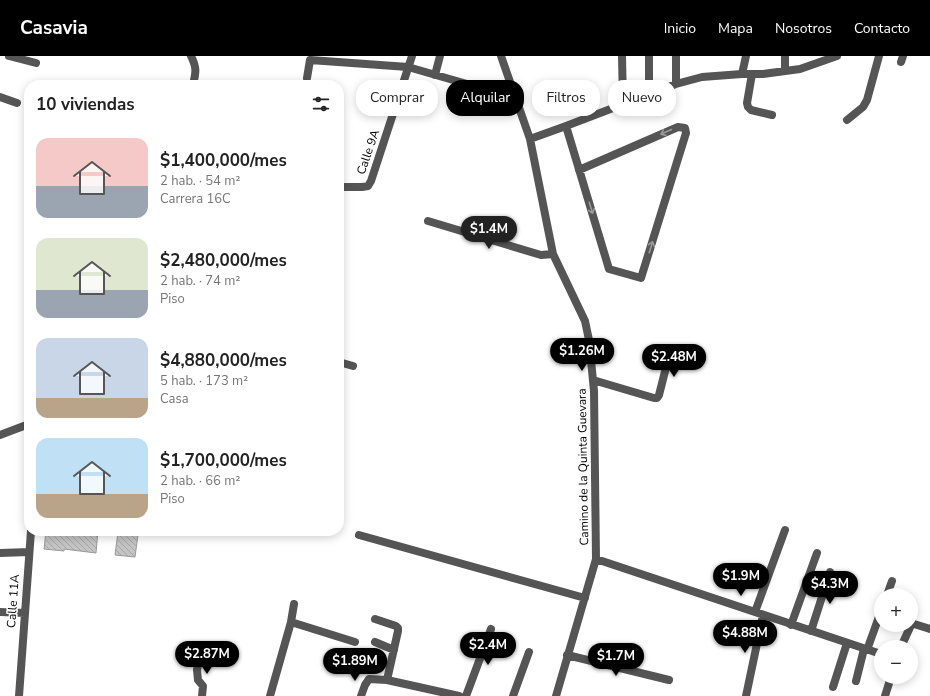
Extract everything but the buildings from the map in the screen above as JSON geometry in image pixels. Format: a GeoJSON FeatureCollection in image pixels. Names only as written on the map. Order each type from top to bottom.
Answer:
{"type":"FeatureCollection","features":[{"type":"Feature","properties":{"kind":"street"},"geometry":{"type":"LineString","coordinates":[[9,56],[36,63]]}},
{"type":"Feature","properties":{"kind":"street"},"geometry":{"type":"LineString","coordinates":[[191,56],[196,72],[194,80]]}},
{"type":"Feature","properties":{"kind":"street","name":"Calle 9A"},"geometry":{"type":"LineString","coordinates":[[344,187],[368,186],[371,181],[412,56]]}},
{"type":"Feature","properties":{"kind":"street"},"geometry":{"type":"LineString","coordinates":[[435,75],[440,56]]}},
{"type":"Feature","properties":{"kind":"street","name":"Camino de la Quinta Guevara"},"geometry":{"type":"LineString","coordinates":[[501,56],[530,139],[553,254],[585,321],[589,340],[594,391],[596,559],[556,696]]}},
{"type":"Feature","properties":{"kind":"street"},"geometry":{"type":"LineString","coordinates":[[622,56],[622,80]]}},
{"type":"Feature","properties":{"kind":"street"},"geometry":{"type":"LineString","coordinates":[[649,56],[649,80]]}},
{"type":"Feature","properties":{"kind":"street"},"geometry":{"type":"LineString","coordinates":[[676,56],[676,80]]}},
{"type":"Feature","properties":{"kind":"street"},"geometry":{"type":"LineString","coordinates":[[742,74],[746,56]]}},
{"type":"Feature","properties":{"kind":"street"},"geometry":{"type":"LineString","coordinates":[[785,56],[785,71]]}},
{"type":"Feature","properties":{"kind":"street"},"geometry":{"type":"LineString","coordinates":[[676,84],[702,77],[763,74],[800,69],[822,59],[837,56]]}},
{"type":"Feature","properties":{"kind":"street"},"geometry":{"type":"LineString","coordinates":[[847,120],[863,107],[867,100],[879,56]]}},
{"type":"Feature","properties":{"kind":"street"},"geometry":{"type":"LineString","coordinates":[[307,78],[310,60],[408,67],[453,80]]}},
{"type":"Feature","properties":{"kind":"street"},"geometry":{"type":"LineString","coordinates":[[752,74],[747,103],[748,107],[751,110],[772,115]]}},
{"type":"Feature","properties":{"kind":"street"},"geometry":{"type":"LineString","coordinates":[[0,97],[17,103]]}},
{"type":"Feature","properties":{"kind":"street"},"geometry":{"type":"LineString","coordinates":[[530,139],[567,130],[608,111]]}},
{"type":"Feature","properties":{"kind":"street"},"geometry":{"type":"LineString","coordinates":[[567,130],[579,170],[609,269],[641,278],[686,133],[685,128],[678,127],[579,170]]}},
{"type":"Feature","properties":{"kind":"street"},"geometry":{"type":"LineString","coordinates":[[428,221],[541,255],[553,254]]}},
{"type":"Feature","properties":{"kind":"street"},"geometry":{"type":"LineString","coordinates":[[593,380],[657,398],[671,348]]}},
{"type":"Feature","properties":{"kind":"street"},"geometry":{"type":"LineString","coordinates":[[344,363],[353,366]]}},
{"type":"Feature","properties":{"kind":"street"},"geometry":{"type":"LineString","coordinates":[[0,435],[24,426]]}},
{"type":"Feature","properties":{"kind":"street"},"geometry":{"type":"LineString","coordinates":[[746,696],[759,614],[785,530]]}},
{"type":"Feature","properties":{"kind":"street"},"geometry":{"type":"LineString","coordinates":[[359,535],[585,598]]}},
{"type":"Feature","properties":{"kind":"street","name":"Calle 11A"},"geometry":{"type":"LineString","coordinates":[[19,696],[31,536]]}},
{"type":"Feature","properties":{"kind":"street"},"geometry":{"type":"LineString","coordinates":[[0,553],[29,552]]}},
{"type":"Feature","properties":{"kind":"street"},"geometry":{"type":"LineString","coordinates":[[791,624],[817,554]]}},
{"type":"Feature","properties":{"kind":"street"},"geometry":{"type":"LineString","coordinates":[[596,559],[874,652]]}},
{"type":"Feature","properties":{"kind":"street"},"geometry":{"type":"LineString","coordinates":[[811,631],[830,572]]}},
{"type":"Feature","properties":{"kind":"street"},"geometry":{"type":"LineString","coordinates":[[889,588],[892,580]]}},
{"type":"Feature","properties":{"kind":"street"},"geometry":{"type":"LineString","coordinates":[[270,696],[291,622],[294,604]]}},
{"type":"Feature","properties":{"kind":"street"},"geometry":{"type":"LineString","coordinates":[[0,612],[25,613]]}},
{"type":"Feature","properties":{"kind":"street"},"geometry":{"type":"LineString","coordinates":[[375,619],[398,628],[387,680]]}},
{"type":"Feature","properties":{"kind":"street"},"geometry":{"type":"LineString","coordinates":[[291,622],[355,642]]}},
{"type":"Feature","properties":{"kind":"street"},"geometry":{"type":"LineString","coordinates":[[918,625],[930,629]]}},
{"type":"Feature","properties":{"kind":"street"},"geometry":{"type":"LineString","coordinates":[[466,696],[491,629]]}},
{"type":"Feature","properties":{"kind":"street"},"geometry":{"type":"LineString","coordinates":[[856,680],[874,629]]}},
{"type":"Feature","properties":{"kind":"street"},"geometry":{"type":"LineString","coordinates":[[375,642],[394,650]]}},
{"type":"Feature","properties":{"kind":"street"},"geometry":{"type":"LineString","coordinates":[[833,687],[847,643]]}},
{"type":"Feature","properties":{"kind":"street"},"geometry":{"type":"LineString","coordinates":[[201,648],[197,670],[198,680],[203,686],[202,696]]}},
{"type":"Feature","properties":{"kind":"street"},"geometry":{"type":"LineString","coordinates":[[513,696],[529,652]]}},
{"type":"Feature","properties":{"kind":"street"},"geometry":{"type":"LineString","coordinates":[[567,655],[669,680]]}},
{"type":"Feature","properties":{"kind":"street"},"geometry":{"type":"LineString","coordinates":[[361,696],[364,685],[369,679],[387,680],[458,696]]}},
{"type":"Feature","properties":{"kind":"street"},"geometry":{"type":"LineString","coordinates":[[885,696],[889,684]]}}]}
